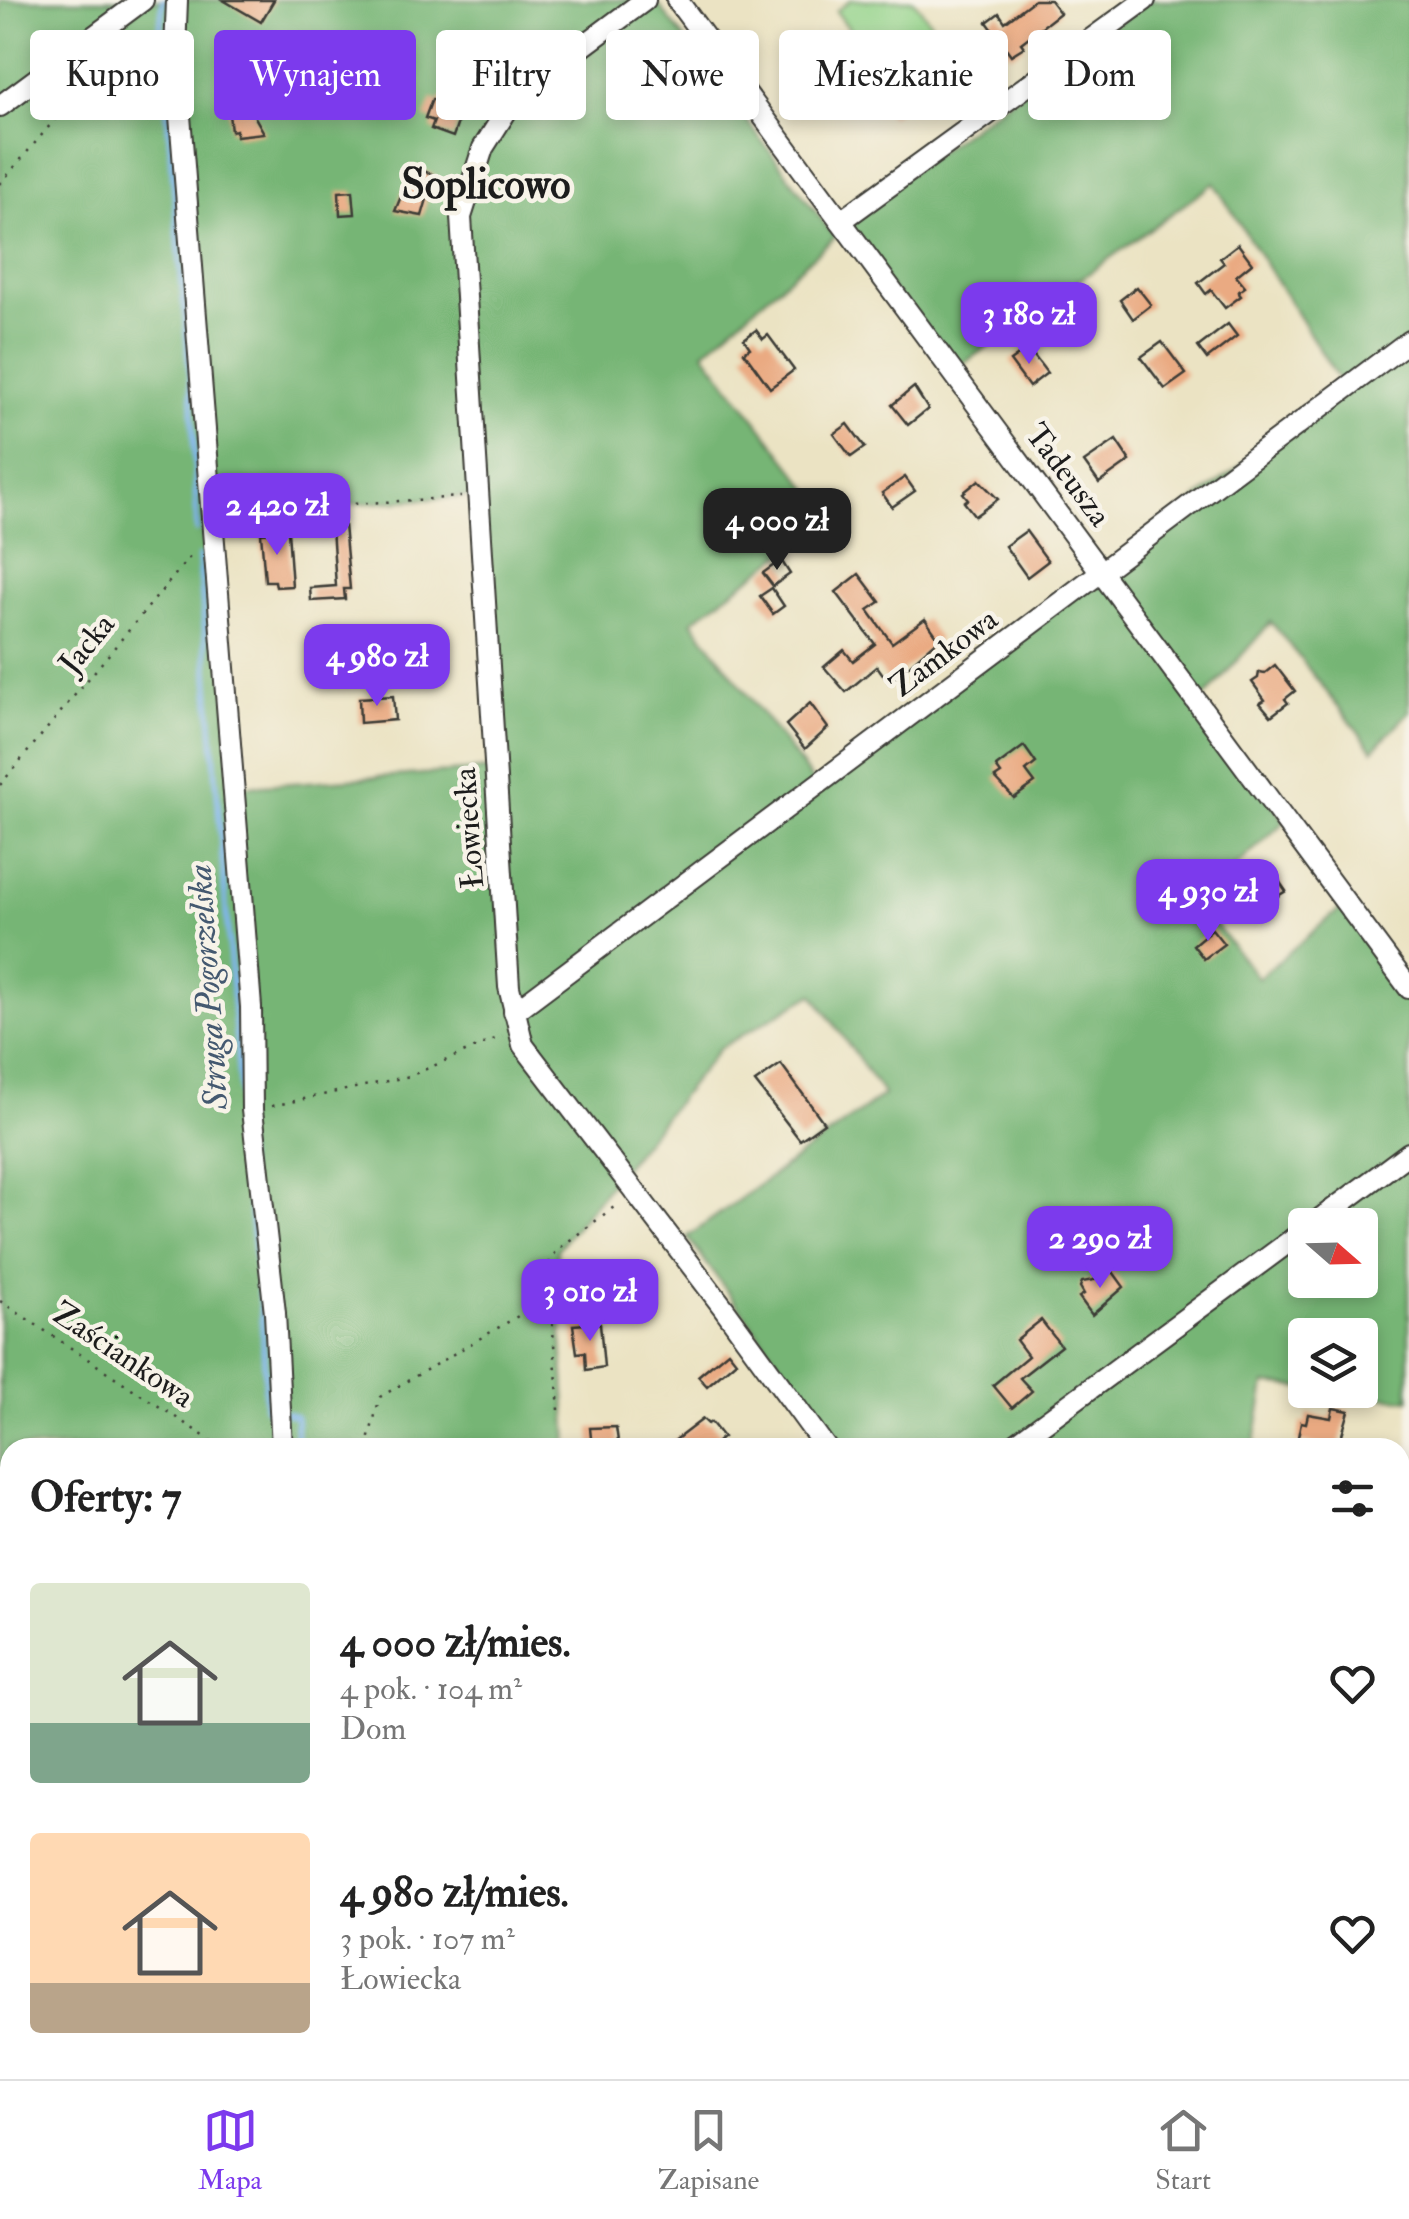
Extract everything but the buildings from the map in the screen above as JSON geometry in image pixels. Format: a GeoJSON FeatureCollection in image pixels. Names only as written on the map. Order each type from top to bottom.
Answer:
{"type":"FeatureCollection","features":[{"type":"Feature","properties":{"kind":"street"},"geometry":{"type":"LineString","coordinates":[[102,30],[143,0]]}},
{"type":"Feature","properties":{"kind":"street"},"geometry":{"type":"LineString","coordinates":[[176,0],[175,53],[252,1007],[252,1110],[275,1313],[281,1438]]}},
{"type":"Feature","properties":{"kind":"street","name":"Łowiecka"},"geometry":{"type":"LineString","coordinates":[[645,0],[516,96],[495,125],[471,178],[460,217],[509,987],[523,1045],[819,1438]]}},
{"type":"Feature","properties":{"kind":"street","name":"Tadeusza"},"geometry":{"type":"LineString","coordinates":[[677,0],[1409,988]]}},
{"type":"Feature","properties":{"kind":"street"},"geometry":{"type":"LineString","coordinates":[[841,221],[1145,0]]}},
{"type":"Feature","properties":{"kind":"street"},"geometry":{"type":"LineString","coordinates":[[0,106],[30,83]]}},
{"type":"Feature","properties":{"kind":"street","name":"Zamkowa"},"geometry":{"type":"LineString","coordinates":[[516,1021],[1409,341]]}},
{"type":"Feature","properties":{"kind":"street"},"geometry":{"type":"LineString","coordinates":[[1335,1208],[1409,1153]]}},
{"type":"Feature","properties":{"kind":"street"},"geometry":{"type":"LineString","coordinates":[[1024,1438],[1288,1243]]}},
{"type":"Feature","properties":{"kind":"path"},"geometry":{"type":"LineString","coordinates":[[0,184],[55,120]]}},
{"type":"Feature","properties":{"kind":"path"},"geometry":{"type":"LineString","coordinates":[[211,513],[477,496]]}},
{"type":"Feature","properties":{"kind":"path","name":"Jacka"},"geometry":{"type":"LineString","coordinates":[[0,785],[190,554],[214,538]]}},
{"type":"Feature","properties":{"kind":"path"},"geometry":{"type":"LineString","coordinates":[[252,1110],[410,1076],[516,1021]]}},
{"type":"Feature","properties":{"kind":"path"},"geometry":{"type":"LineString","coordinates":[[559,1410],[548,1265],[556,1250],[636,1191]]}},
{"type":"Feature","properties":{"kind":"path"},"geometry":{"type":"LineString","coordinates":[[369,1438],[380,1397],[525,1312],[550,1286]]}},
{"type":"Feature","properties":{"kind":"path","name":"Zaściankowa"},"geometry":{"type":"LineString","coordinates":[[0,1301],[207,1438]]}},
{"type":"Feature","properties":{"kind":"green space"},"geometry":{"type":"Polygon","coordinates":[[[0,0],[655,0],[678,30],[606,30],[606,120],[746,120],[835,237],[704,352],[831,518],[692,621],[816,785],[1344,388],[1214,183],[952,372],[841,221],[982,120],[1008,120],[1008,101],[1028,87],[1028,120],[1171,120],[1171,30],[1107,30],[1149,0],[1409,0],[1409,712],[1373,750],[1271,622],[1199,704],[1285,821],[1197,902],[1258,978],[1346,904],[1409,988],[1409,1400],[1378,1396],[1378,1318],[1288,1318],[1288,1386],[1265,1384],[1256,1438],[816,1438],[829,1429],[687,1237],[884,1095],[813,994],[720,1048],[557,1250],[567,1438],[0,1438],[0,0]],[[477,496],[212,513],[234,787],[494,769],[477,496]]]}},
{"type":"Feature","properties":{"kind":"green space"},"geometry":{"type":"Polygon","coordinates":[[[851,0],[914,0],[934,27],[850,30],[836,11],[851,0]]]}},
{"type":"Feature","properties":{"kind":"waterway","name":"Struga Pogorzelska"},"geometry":{"type":"LineString","coordinates":[[163,0],[160,29],[192,400],[197,530]]}},
{"type":"Feature","properties":{"kind":"waterway","name":"Struga Pogorzelska"},"geometry":{"type":"LineString","coordinates":[[199,556],[245,1158],[263,1336],[265,1408],[271,1413]]}},
{"type":"Feature","properties":{"kind":"waterway","name":"Struga Pogorzelska"},"geometry":{"type":"LineString","coordinates":[[286,1413],[296,1416],[297,1438]]}},
{"type":"Feature","properties":{"kind":"district","name":"Soplicowo"},"geometry":{"type":"Point","coordinates":[486,185]}}]}
